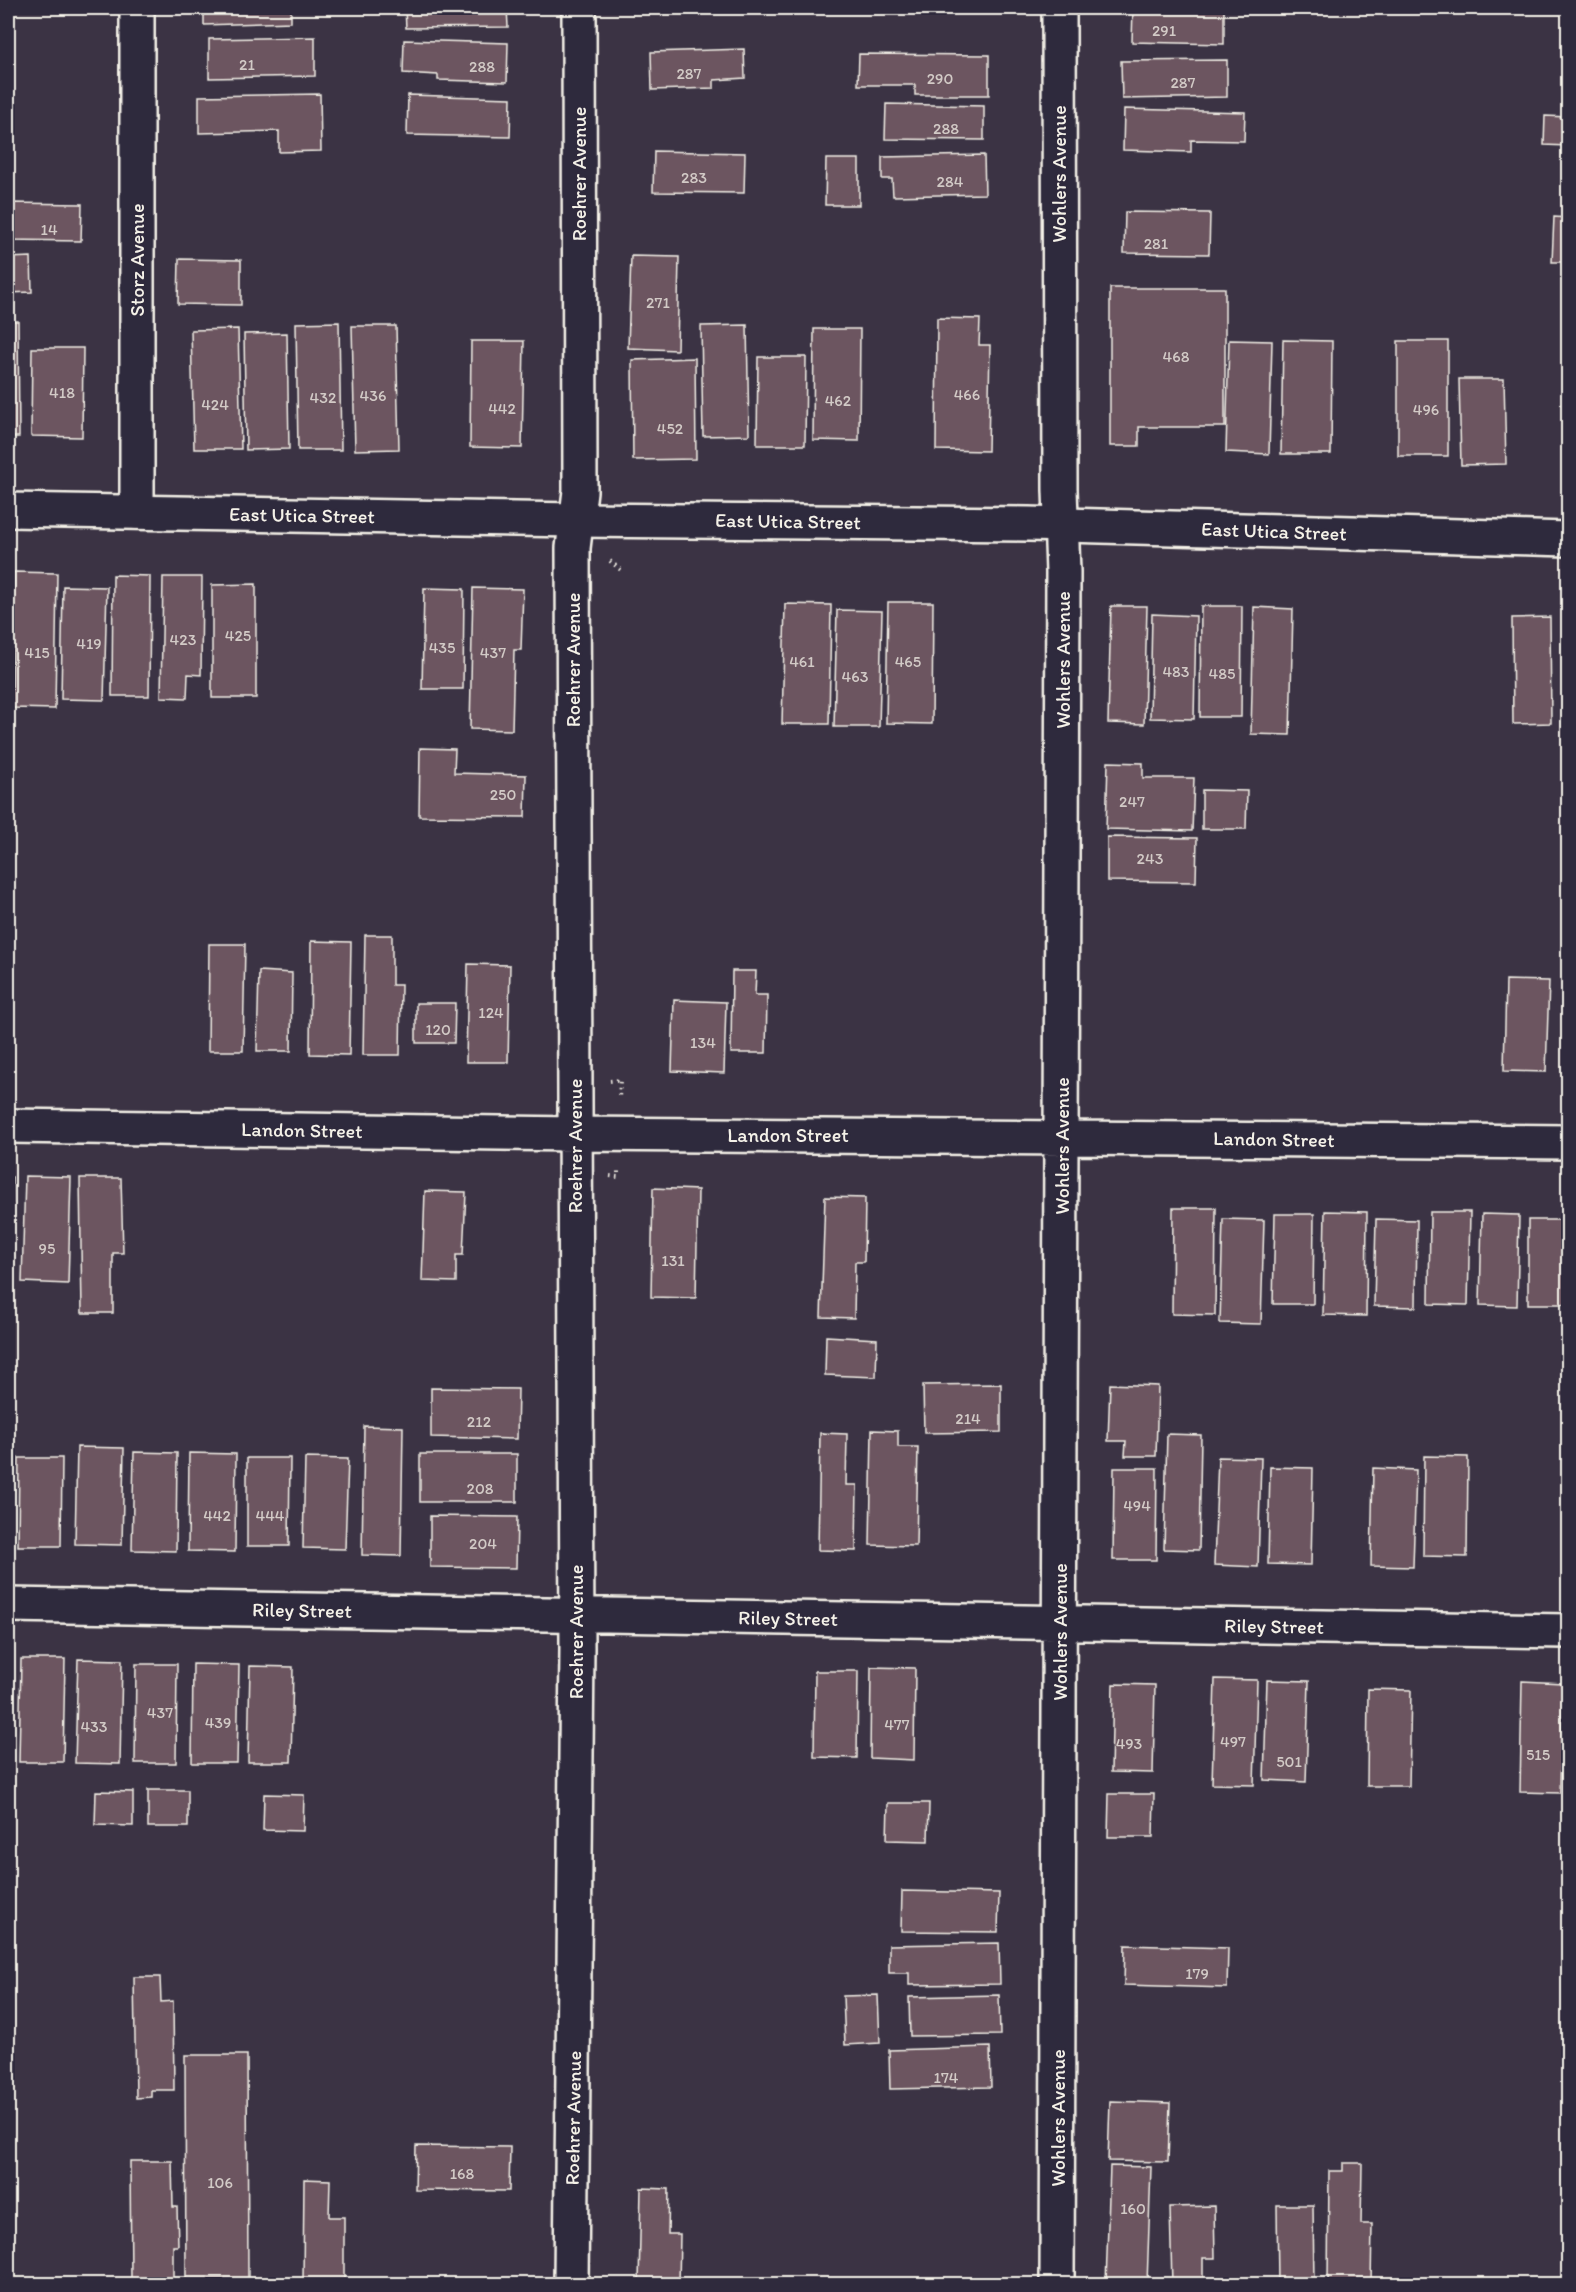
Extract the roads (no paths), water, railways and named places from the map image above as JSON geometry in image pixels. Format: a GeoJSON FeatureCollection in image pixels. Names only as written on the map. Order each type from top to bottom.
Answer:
{"type":"FeatureCollection","features":[{"type":"Feature","properties":{"kind":"street","name":"Storz Avenue"},"geometry":{"type":"LineString","coordinates":[[136,8],[137,512]]}},
{"type":"Feature","properties":{"kind":"street","name":"Roehrer Avenue"},"geometry":{"type":"LineString","coordinates":[[571,2284],[577,1615],[573,548],[580,491],[579,8]]}},
{"type":"Feature","properties":{"kind":"street","name":"Wohlers Avenue"},"geometry":{"type":"LineString","coordinates":[[1057,2284],[1063,555],[1060,490],[1059,8]]}},
{"type":"Feature","properties":{"kind":"street","name":"East Utica Street"},"geometry":{"type":"LineString","coordinates":[[8,510],[576,520],[1061,524],[1569,539]]}},
{"type":"Feature","properties":{"kind":"street","name":"Landon Street"},"geometry":{"type":"LineString","coordinates":[[8,1126],[575,1134],[1569,1142]]}},
{"type":"Feature","properties":{"kind":"street","name":"Riley Street"},"geometry":{"type":"LineString","coordinates":[[8,1605],[1569,1631]]}}]}
